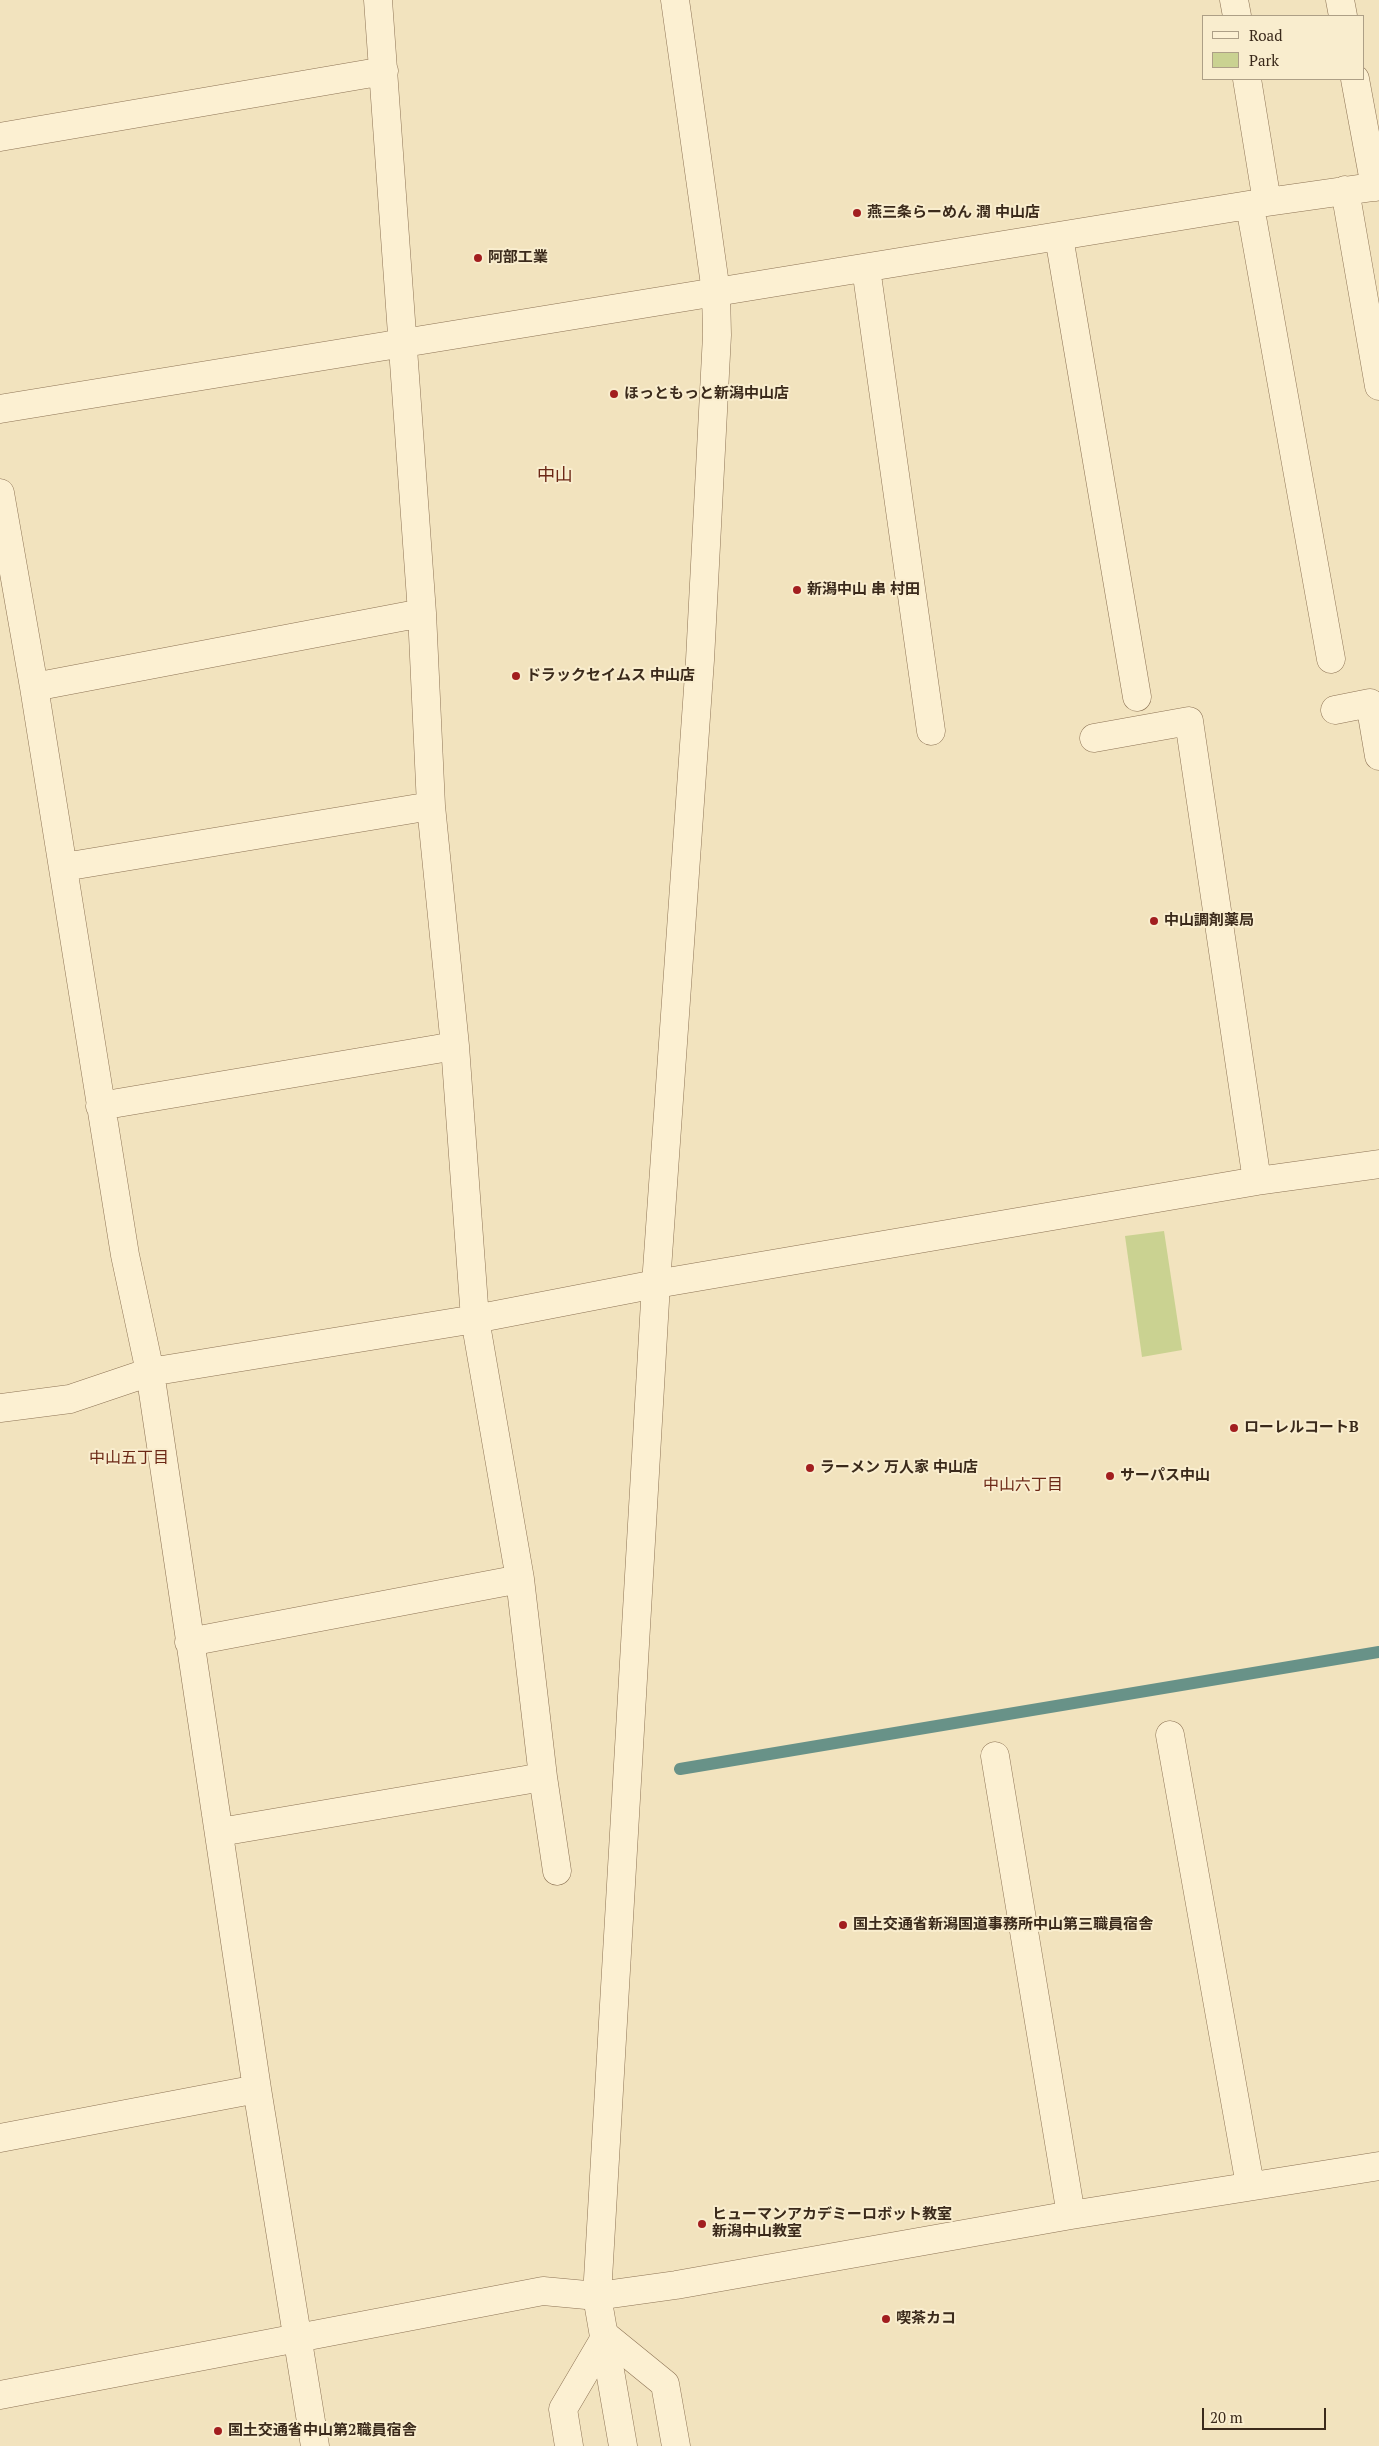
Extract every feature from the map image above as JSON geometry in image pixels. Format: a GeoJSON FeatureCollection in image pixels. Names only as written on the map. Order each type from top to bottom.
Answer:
{"type":"FeatureCollection","features":[{"type":"Feature","properties":{"kind":"street"},"geometry":{"type":"LineString","coordinates":[[378,0],[422,614],[431,806],[455,1046],[474,1319],[520,1579],[543,1777],[557,1870]]}},
{"type":"Feature","properties":{"kind":"street"},"geometry":{"type":"LineString","coordinates":[[624,2446],[606,2336],[597,2296],[656,1284],[700,660],[717,335],[716,292],[675,0]]}},
{"type":"Feature","properties":{"kind":"street"},"geometry":{"type":"LineString","coordinates":[[1234,0],[1237,15]]}},
{"type":"Feature","properties":{"kind":"street"},"geometry":{"type":"LineString","coordinates":[[1340,0],[1343,15]]}},
{"type":"Feature","properties":{"kind":"street"},"geometry":{"type":"LineString","coordinates":[[0,137],[384,71]]}},
{"type":"Feature","properties":{"kind":"street"},"geometry":{"type":"LineString","coordinates":[[1247,80],[1258,204],[1330,659]]}},
{"type":"Feature","properties":{"kind":"street"},"geometry":{"type":"LineString","coordinates":[[0,409],[1377,186],[1354,80]]}},
{"type":"Feature","properties":{"kind":"street"},"geometry":{"type":"LineString","coordinates":[[1345,190],[1379,386]]}},
{"type":"Feature","properties":{"kind":"street"},"geometry":{"type":"LineString","coordinates":[[1059,237],[1137,698]]}},
{"type":"Feature","properties":{"kind":"street"},"geometry":{"type":"LineString","coordinates":[[866,268],[931,731]]}},
{"type":"Feature","properties":{"kind":"street"},"geometry":{"type":"LineString","coordinates":[[0,493],[64,867],[100,1106],[125,1255],[150,1372],[257,2089],[315,2446]]}},
{"type":"Feature","properties":{"kind":"street"},"geometry":{"type":"LineString","coordinates":[[34,687],[422,614]]}},
{"type":"Feature","properties":{"kind":"street"},"geometry":{"type":"LineString","coordinates":[[1334,710],[1370,703],[1379,756]]}},
{"type":"Feature","properties":{"kind":"street"},"geometry":{"type":"LineString","coordinates":[[1094,738],[1189,721],[1257,1181]]}},
{"type":"Feature","properties":{"kind":"street"},"geometry":{"type":"LineString","coordinates":[[64,867],[431,806]]}},
{"type":"Feature","properties":{"kind":"street"},"geometry":{"type":"LineString","coordinates":[[100,1106],[455,1046]]}},
{"type":"Feature","properties":{"kind":"street"},"geometry":{"type":"LineString","coordinates":[[0,1408],[70,1399],[150,1372],[474,1319],[656,1284],[1257,1181],[1379,1164]]}},
{"type":"Feature","properties":{"kind":"street"},"geometry":{"type":"LineString","coordinates":[[189,1642],[520,1579]]}},
{"type":"Feature","properties":{"kind":"street"},"geometry":{"type":"LineString","coordinates":[[1170,1734],[1250,2186]]}},
{"type":"Feature","properties":{"kind":"street"},"geometry":{"type":"LineString","coordinates":[[995,1756],[1071,2215]]}},
{"type":"Feature","properties":{"kind":"street"},"geometry":{"type":"LineString","coordinates":[[220,1832],[543,1777]]}},
{"type":"Feature","properties":{"kind":"street"},"geometry":{"type":"LineString","coordinates":[[0,2138],[257,2089]]}},
{"type":"Feature","properties":{"kind":"street"},"geometry":{"type":"LineString","coordinates":[[0,2395],[297,2336],[543,2291],[597,2296],[676,2285],[1071,2215],[1379,2166]]}},
{"type":"Feature","properties":{"kind":"street"},"geometry":{"type":"LineString","coordinates":[[569,2446],[563,2409],[606,2336]]}},
{"type":"Feature","properties":{"kind":"street"},"geometry":{"type":"LineString","coordinates":[[606,2336],[665,2384],[676,2446]]}},
{"type":"Feature","properties":{"kind":"green space"},"geometry":{"type":"Polygon","coordinates":[[[1164,1231],[1182,1350],[1142,1357],[1125,1236],[1164,1231]]]}},
{"type":"Feature","properties":{"kind":"waterway"},"geometry":{"type":"LineString","coordinates":[[680,1769],[1379,1652]]}},
{"type":"Feature","properties":{"kind":"place","name":"燕三条らーめん 潤 中山店"},"geometry":{"type":"Point","coordinates":[857,213]}},
{"type":"Feature","properties":{"kind":"place","name":"阿部工業"},"geometry":{"type":"Point","coordinates":[478,258]}},
{"type":"Feature","properties":{"kind":"place","name":"ほっともっと新潟中山店"},"geometry":{"type":"Point","coordinates":[614,394]}},
{"type":"Feature","properties":{"kind":"place","name":"新潟中山 串 村田"},"geometry":{"type":"Point","coordinates":[797,590]}},
{"type":"Feature","properties":{"kind":"place","name":"ドラックセイムス 中山店"},"geometry":{"type":"Point","coordinates":[516,676]}},
{"type":"Feature","properties":{"kind":"place","name":"中山調剤薬局"},"geometry":{"type":"Point","coordinates":[1154,921]}},
{"type":"Feature","properties":{"kind":"place","name":"ローレルコートB"},"geometry":{"type":"Point","coordinates":[1234,1428]}},
{"type":"Feature","properties":{"kind":"place","name":"ラーメン 万人家 中山店"},"geometry":{"type":"Point","coordinates":[810,1468]}},
{"type":"Feature","properties":{"kind":"place","name":"サーパス中山"},"geometry":{"type":"Point","coordinates":[1110,1476]}},
{"type":"Feature","properties":{"kind":"place","name":"国土交通省新潟国道事務所中山第三職員宿舎"},"geometry":{"type":"Point","coordinates":[843,1925]}},
{"type":"Feature","properties":{"kind":"place","name":"ヒューマンアカデミーロボット教室 新潟中山教室"},"geometry":{"type":"Point","coordinates":[702,2224]}},
{"type":"Feature","properties":{"kind":"place","name":"喫茶カコ"},"geometry":{"type":"Point","coordinates":[886,2319]}},
{"type":"Feature","properties":{"kind":"place","name":"国土交通省中山第2職員宿舎"},"geometry":{"type":"Point","coordinates":[218,2431]}},
{"type":"Feature","properties":{"kind":"district","name":"中山"},"geometry":{"type":"Point","coordinates":[555,476]}},
{"type":"Feature","properties":{"kind":"district","name":"中山五丁目"},"geometry":{"type":"Point","coordinates":[129,1458]}},
{"type":"Feature","properties":{"kind":"district","name":"中山六丁目"},"geometry":{"type":"Point","coordinates":[1023,1485]}}]}
